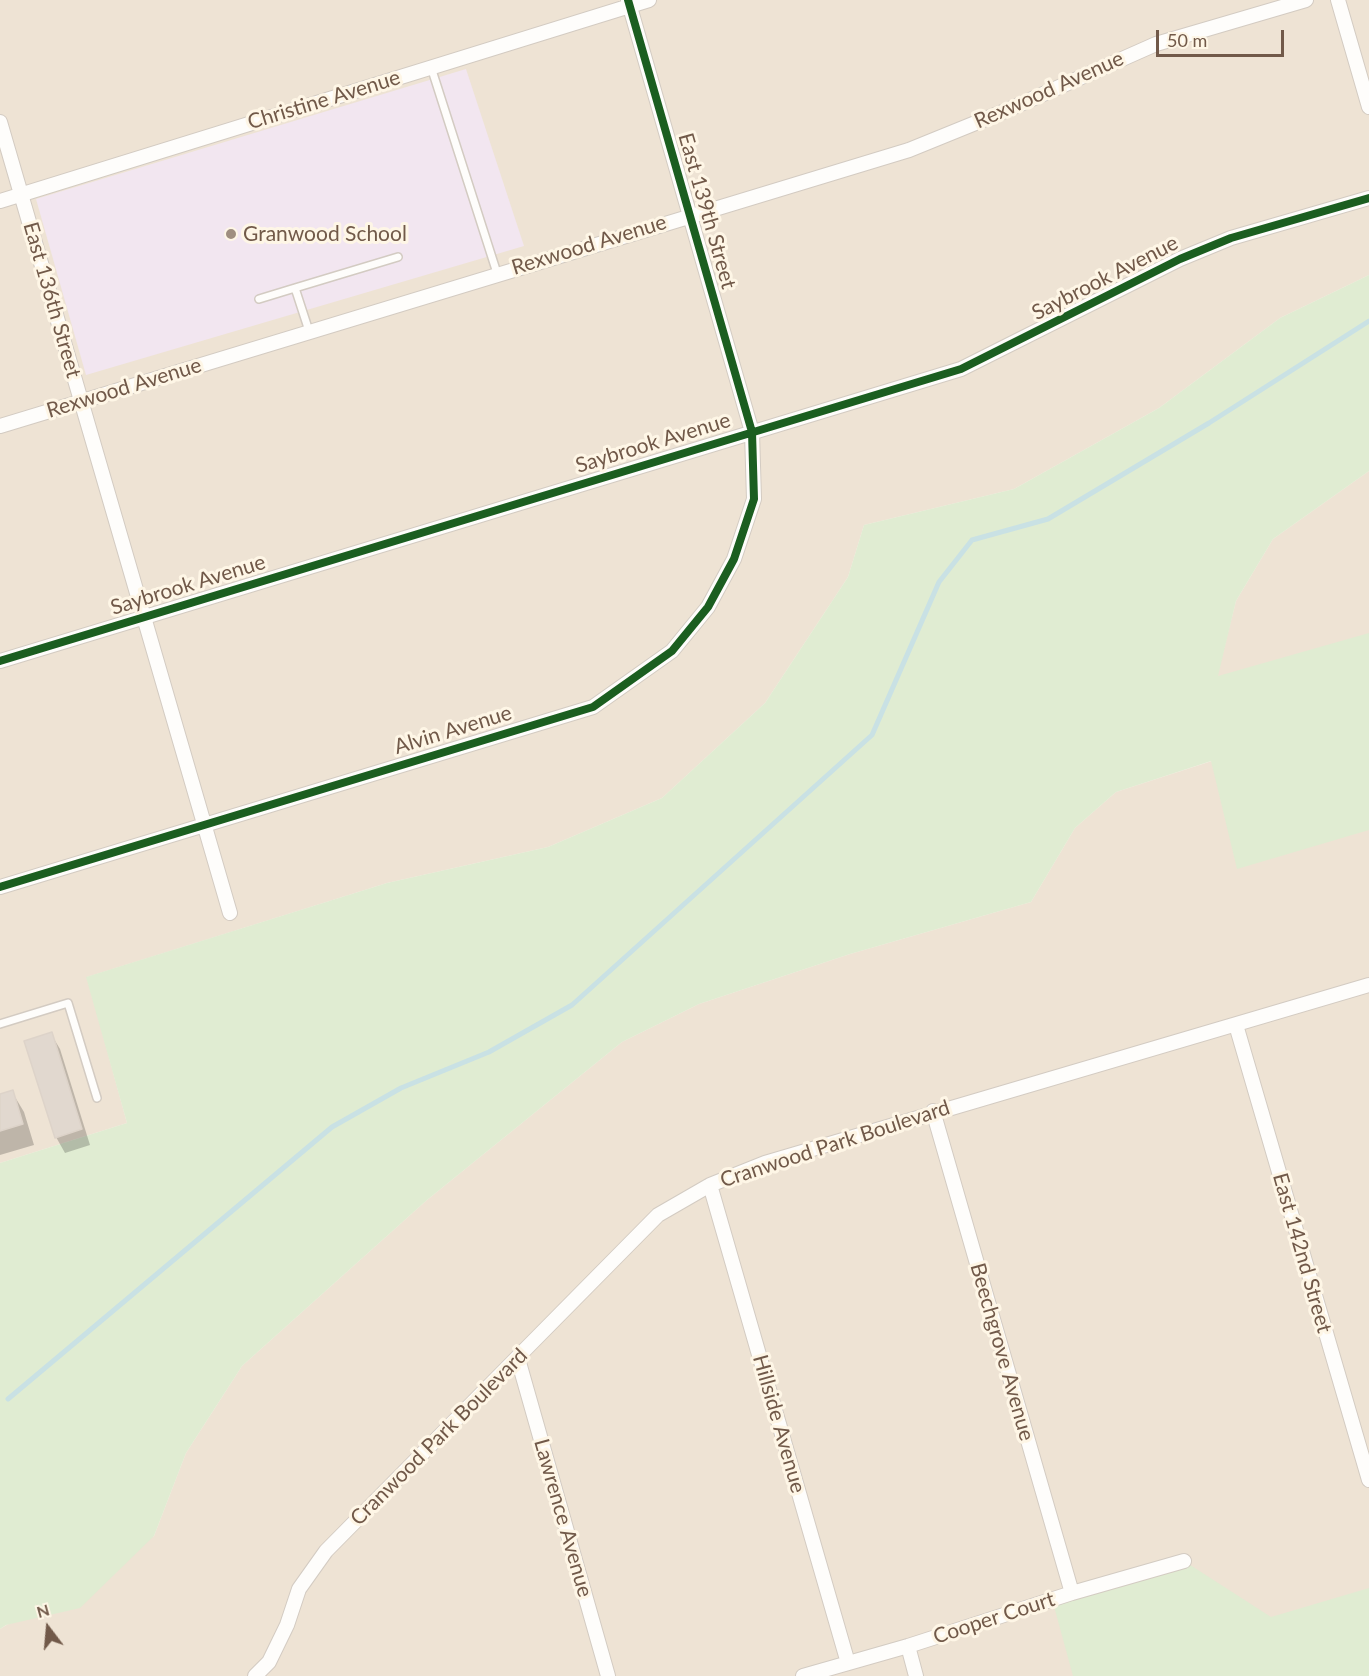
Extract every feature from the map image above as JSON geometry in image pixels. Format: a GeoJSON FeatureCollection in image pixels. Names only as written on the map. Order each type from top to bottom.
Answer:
{"type":"FeatureCollection","features":[{"type":"Feature","properties":{"kind":"street","name":"Christine Avenue"},"geometry":{"type":"LineString","coordinates":[[0,201],[628,3],[649,0]]}},
{"type":"Feature","properties":{"kind":"street","name":"Rexwood Avenue"},"geometry":{"type":"LineString","coordinates":[[0,426],[689,214],[909,150],[1005,111],[1156,44],[1306,0]]}},
{"type":"Feature","properties":{"kind":"street"},"geometry":{"type":"LineString","coordinates":[[1340,0],[1369,106]]}},
{"type":"Feature","properties":{"kind":"street","name":"East 139th Street"},"geometry":{"type":"LineString","coordinates":[[628,3],[752,432]]}},
{"type":"Feature","properties":{"kind":"street","name":"East 136th Street"},"geometry":{"type":"LineString","coordinates":[[0,122],[146,617],[230,913]]}},
{"type":"Feature","properties":{"kind":"street","name":"Saybrook Avenue"},"geometry":{"type":"LineString","coordinates":[[0,661],[961,369],[1180,259],[1231,237],[1369,198]]}},
{"type":"Feature","properties":{"kind":"street","name":"Alvin Avenue"},"geometry":{"type":"LineString","coordinates":[[0,887],[204,823],[592,707],[672,651],[708,607],[734,559],[754,499],[752,432]]}},
{"type":"Feature","properties":{"kind":"street","name":"Cranwood Park Boulevard"},"geometry":{"type":"LineString","coordinates":[[255,1676],[269,1662],[287,1624],[299,1589],[326,1551],[518,1359],[657,1215],[710,1185],[765,1163],[933,1111],[1369,985]]}},
{"type":"Feature","properties":{"kind":"street","name":"East 142nd Street"},"geometry":{"type":"LineString","coordinates":[[1236,1025],[1369,1480]]}},
{"type":"Feature","properties":{"kind":"street","name":"Beechgrove Avenue"},"geometry":{"type":"LineString","coordinates":[[933,1111],[1071,1593]]}},
{"type":"Feature","properties":{"kind":"street","name":"Hillside Avenue"},"geometry":{"type":"LineString","coordinates":[[710,1185],[848,1663]]}},
{"type":"Feature","properties":{"kind":"street","name":"Lawrence Avenue"},"geometry":{"type":"LineString","coordinates":[[518,1359],[608,1676]]}},
{"type":"Feature","properties":{"kind":"street","name":"Cooper Court"},"geometry":{"type":"LineString","coordinates":[[804,1676],[908,1646],[1071,1593],[1184,1561]]}},
{"type":"Feature","properties":{"kind":"street"},"geometry":{"type":"LineString","coordinates":[[908,1646],[916,1676]]}},
{"type":"Feature","properties":{"kind":"lane"},"geometry":{"type":"LineString","coordinates":[[430,67],[497,273]]}},
{"type":"Feature","properties":{"kind":"lane"},"geometry":{"type":"LineString","coordinates":[[258,299],[398,257]]}},
{"type":"Feature","properties":{"kind":"lane"},"geometry":{"type":"LineString","coordinates":[[296,288],[309,331]]}},
{"type":"Feature","properties":{"kind":"lane"},"geometry":{"type":"LineString","coordinates":[[0,1024],[68,1003],[97,1098]]}},
{"type":"Feature","properties":{"kind":"shaded area"},"geometry":{"type":"Polygon","coordinates":[[[0,0],[1369,0],[1369,275],[1280,318],[1159,408],[1014,489],[864,525],[848,577],[765,703],[662,798],[548,847],[387,883],[87,977],[127,1123],[0,1163],[0,0]]]}},
{"type":"Feature","properties":{"kind":"shaded area"},"geometry":{"type":"Polygon","coordinates":[[[466,69],[524,246],[86,375],[36,199],[466,69]]]}},
{"type":"Feature","properties":{"kind":"shaded area"},"geometry":{"type":"Polygon","coordinates":[[[1369,471],[1369,1676],[0,1676],[0,1629],[154,1536],[186,1453],[242,1366],[427,1200],[622,1042],[699,1004],[850,954],[1031,902],[1075,828],[1116,792],[1212,761],[1217,676],[1236,601],[1273,539],[1369,471]]]}},
{"type":"Feature","properties":{"kind":"green space"},"geometry":{"type":"Polygon","coordinates":[[[1369,275],[1369,471],[1273,539],[1236,601],[1218,676],[1369,633],[1369,830],[1237,869],[1211,761],[1116,792],[1075,828],[1031,902],[850,954],[699,1004],[622,1042],[427,1200],[242,1366],[186,1453],[154,1536],[80,1608],[6,1625],[0,1629],[0,1163],[127,1123],[86,977],[387,883],[548,847],[662,798],[765,703],[848,577],[864,525],[1014,489],[1159,408],[1280,318],[1369,275]]]}},
{"type":"Feature","properties":{"kind":"green space"},"geometry":{"type":"Polygon","coordinates":[[[1184,1561],[1271,1617],[1369,1588],[1369,1676],[1073,1676],[1052,1599],[1184,1561]]]}},
{"type":"Feature","properties":{"kind":"building"},"geometry":{"type":"Polygon","coordinates":[[[52,1032],[82,1129],[55,1138],[24,1041],[52,1032]]]}},
{"type":"Feature","properties":{"kind":"building"},"geometry":{"type":"Polygon","coordinates":[[[13,1090],[23,1124],[0,1131],[0,1094],[13,1090]]]}},
{"type":"Feature","properties":{"kind":"waterway"},"geometry":{"type":"LineString","coordinates":[[8,1399],[332,1127],[401,1088],[489,1052],[572,1005],[872,735],[939,582],[972,540],[1048,519],[1209,423],[1369,321]]}},
{"type":"Feature","properties":{"kind":"cycle path"},"geometry":{"type":"LineString","coordinates":[[0,887],[593,707],[672,651],[708,607],[734,559],[754,499],[752,432],[628,0]]}},
{"type":"Feature","properties":{"kind":"cycle path"},"geometry":{"type":"LineString","coordinates":[[0,661],[961,369],[1180,259],[1231,238],[1369,198]]}},
{"type":"Feature","properties":{"kind":"place","name":"Granwood School"},"geometry":{"type":"Point","coordinates":[231,234]}}]}
